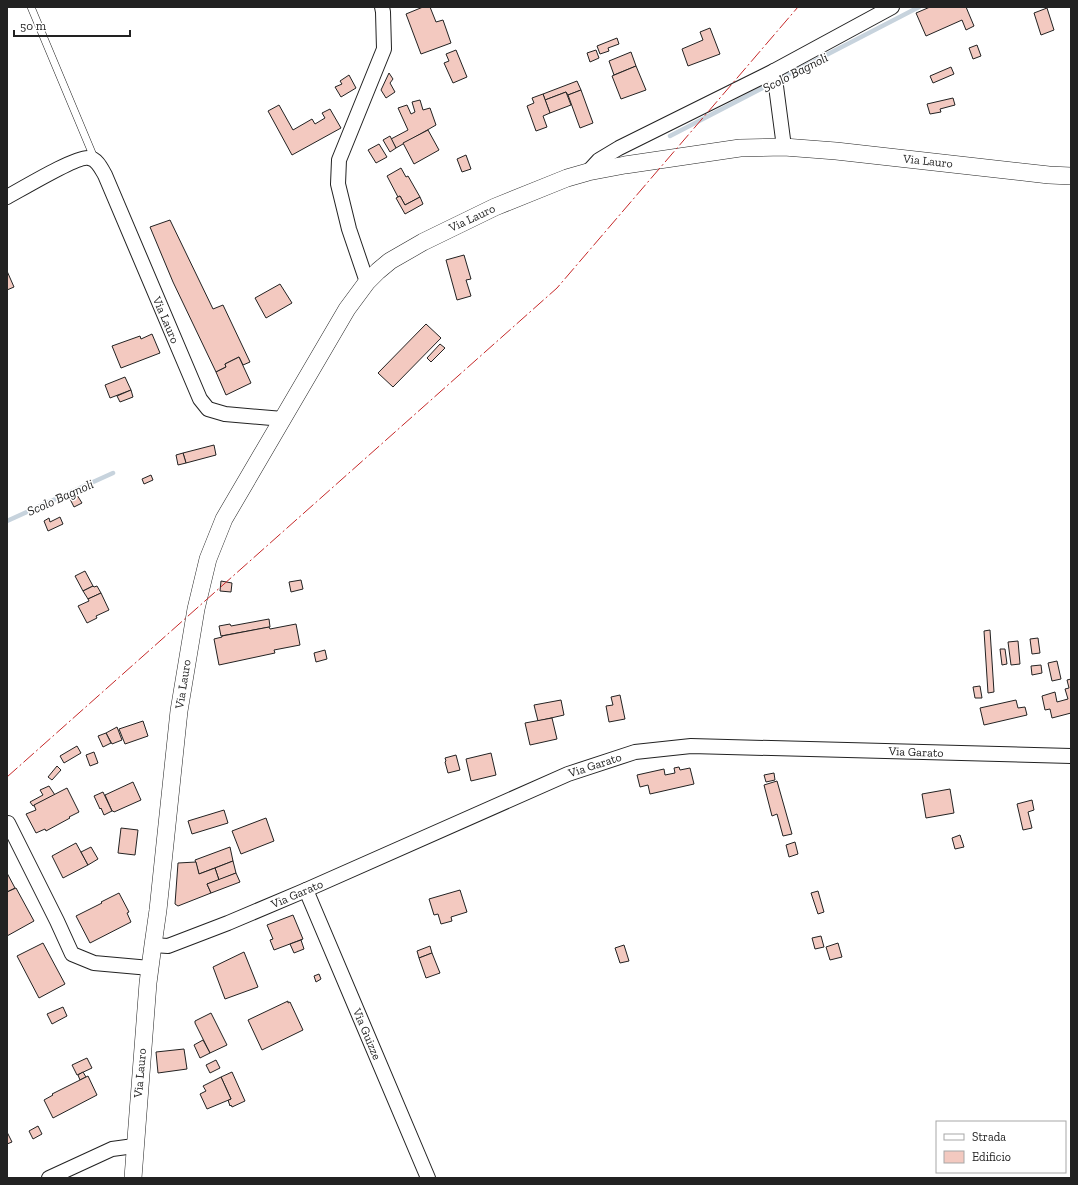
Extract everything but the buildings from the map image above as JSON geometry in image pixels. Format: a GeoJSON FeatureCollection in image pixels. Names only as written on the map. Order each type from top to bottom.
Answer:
{"type":"FeatureCollection","features":[{"type":"Feature","properties":{"kind":"street"},"geometry":{"type":"LineString","coordinates":[[367,282],[349,229],[338,184],[339,160],[384,49],[382,7]]}},
{"type":"Feature","properties":{"kind":"street","name":"Via Lauro"},"geometry":{"type":"LineString","coordinates":[[588,172],[599,160],[619,148],[774,71],[892,7]]}},
{"type":"Feature","properties":{"kind":"street"},"geometry":{"type":"LineString","coordinates":[[774,71],[784,147]]}},
{"type":"Feature","properties":{"kind":"street","name":"Via Lauro"},"geometry":{"type":"LineString","coordinates":[[133,1178],[134,1146],[150,968],[158,910],[179,711],[196,609],[207,566],[224,519],[347,309],[367,282],[390,261],[423,242],[496,207],[567,178],[588,172],[625,165],[740,148],[784,147],[836,151],[1049,175],[1071,176]]}},
{"type":"Feature","properties":{"kind":"street"},"geometry":{"type":"LineString","coordinates":[[7,197],[75,161],[87,157],[96,161]]}},
{"type":"Feature","properties":{"kind":"street","name":"Via Lauro"},"geometry":{"type":"LineString","coordinates":[[96,161],[105,175],[200,399],[208,409],[225,414],[283,419]]}},
{"type":"Feature","properties":{"kind":"street","name":"Via Garato"},"geometry":{"type":"LineString","coordinates":[[153,945],[168,946],[228,923],[568,774],[635,752],[692,746],[1071,756]]}},
{"type":"Feature","properties":{"kind":"street"},"geometry":{"type":"LineString","coordinates":[[8,822],[72,954],[94,963],[150,968]]}},
{"type":"Feature","properties":{"kind":"street","name":"Via Guizze"},"geometry":{"type":"LineString","coordinates":[[306,890],[428,1178]]}},
{"type":"Feature","properties":{"kind":"street"},"geometry":{"type":"LineString","coordinates":[[49,1178],[112,1148],[134,1146]]}},
{"type":"Feature","properties":{"kind":"lane","name":"Via Lauro"},"geometry":{"type":"LineString","coordinates":[[30,7],[96,161]]}},
{"type":"Feature","properties":{"kind":"waterway","name":"Scolo Bagnoli"},"geometry":{"type":"LineString","coordinates":[[670,136],[919,7]]}},
{"type":"Feature","properties":{"kind":"waterway","name":"Scolo Bagnoli"},"geometry":{"type":"LineString","coordinates":[[7,521],[113,473]]}},
{"type":"Feature","properties":{"kind":"power"},"geometry":{"type":"LineString","coordinates":[[7,777],[557,288],[798,7]]}}]}
